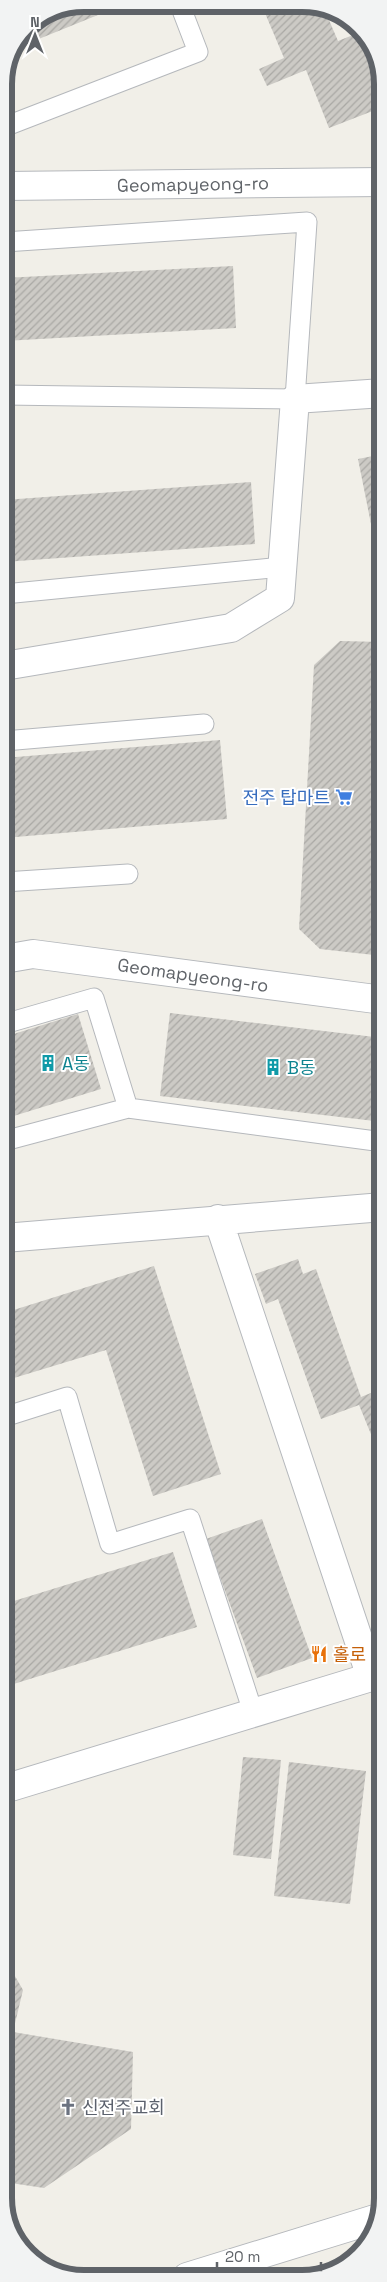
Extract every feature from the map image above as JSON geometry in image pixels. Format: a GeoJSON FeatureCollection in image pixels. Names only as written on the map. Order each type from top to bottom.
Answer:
{"type":"FeatureCollection","features":[{"type":"Feature","properties":{"kind":"street","name":"Geomapyeong-ro"},"geometry":{"type":"LineString","coordinates":[[13,186],[374,182]]}},
{"type":"Feature","properties":{"kind":"street"},"geometry":{"type":"LineString","coordinates":[[13,664],[231,628],[280,598],[295,399],[374,394]]}},
{"type":"Feature","properties":{"kind":"street","name":"Geomapyeong-ro"},"geometry":{"type":"LineString","coordinates":[[13,957],[33,954],[374,999]]}},
{"type":"Feature","properties":{"kind":"street"},"geometry":{"type":"LineString","coordinates":[[13,1237],[374,1208]]}},
{"type":"Feature","properties":{"kind":"street"},"geometry":{"type":"LineString","coordinates":[[13,1786],[371,1677],[218,1219]]}},
{"type":"Feature","properties":{"kind":"street"},"geometry":{"type":"LineString","coordinates":[[210,2270],[370,2220]]}},
{"type":"Feature","properties":{"kind":"lane"},"geometry":{"type":"LineString","coordinates":[[13,124],[198,52],[183,13]]}},
{"type":"Feature","properties":{"kind":"lane"},"geometry":{"type":"LineString","coordinates":[[13,241],[306,222],[295,399],[13,395]]}},
{"type":"Feature","properties":{"kind":"lane"},"geometry":{"type":"LineString","coordinates":[[13,593],[282,567]]}},
{"type":"Feature","properties":{"kind":"lane"},"geometry":{"type":"LineString","coordinates":[[13,740],[204,724]]}},
{"type":"Feature","properties":{"kind":"lane"},"geometry":{"type":"LineString","coordinates":[[13,881],[128,874]]}},
{"type":"Feature","properties":{"kind":"lane"},"geometry":{"type":"LineString","coordinates":[[13,1021],[94,998],[128,1108]]}},
{"type":"Feature","properties":{"kind":"lane"},"geometry":{"type":"LineString","coordinates":[[13,1139],[128,1108],[374,1141]]}},
{"type":"Feature","properties":{"kind":"lane"},"geometry":{"type":"LineString","coordinates":[[13,1414],[67,1397],[110,1544],[190,1519],[253,1712]]}},
{"type":"Feature","properties":{"kind":"building"},"geometry":{"type":"Polygon","coordinates":[[[103,13],[26,44],[34,34],[57,18],[71,14],[103,13]]]}},
{"type":"Feature","properties":{"kind":"building"},"geometry":{"type":"Polygon","coordinates":[[[265,13],[302,13],[328,17],[338,41],[354,35],[367,53],[374,75],[374,110],[329,128],[306,70],[267,86],[259,69],[284,58],[265,13]]]}},
{"type":"Feature","properties":{"kind":"building"},"geometry":{"type":"Polygon","coordinates":[[[233,266],[236,328],[13,340],[13,278],[233,266]]]}},
{"type":"Feature","properties":{"kind":"building"},"geometry":{"type":"Polygon","coordinates":[[[374,456],[374,539],[358,459],[374,456]]]}},
{"type":"Feature","properties":{"kind":"building"},"geometry":{"type":"Polygon","coordinates":[[[251,482],[255,544],[13,561],[13,499],[251,482]]]}},
{"type":"Feature","properties":{"kind":"building","name":"전주 탑마트"},"geometry":{"type":"Polygon","coordinates":[[[340,641],[374,642],[374,955],[320,949],[299,929],[314,665],[340,641]]]}},
{"type":"Feature","properties":{"kind":"building"},"geometry":{"type":"Polygon","coordinates":[[[220,740],[227,819],[13,837],[13,757],[220,740]]]}},
{"type":"Feature","properties":{"kind":"building","name":"B동"},"geometry":{"type":"Polygon","coordinates":[[[170,1013],[374,1037],[374,1121],[160,1096],[170,1013]]]}},
{"type":"Feature","properties":{"kind":"building","name":"A동"},"geometry":{"type":"Polygon","coordinates":[[[78,1014],[101,1089],[13,1116],[13,1034],[78,1014]]]}},
{"type":"Feature","properties":{"kind":"building"},"geometry":{"type":"Polygon","coordinates":[[[298,1259],[303,1274],[316,1269],[361,1397],[374,1392],[374,1442],[359,1405],[321,1419],[278,1299],[266,1304],[255,1274],[298,1259]]]}},
{"type":"Feature","properties":{"kind":"building"},"geometry":{"type":"Polygon","coordinates":[[[154,1266],[221,1474],[153,1496],[106,1350],[13,1378],[13,1310],[154,1266]]]}},
{"type":"Feature","properties":{"kind":"building"},"geometry":{"type":"Polygon","coordinates":[[[262,1519],[312,1658],[257,1678],[206,1539],[262,1519]]]}},
{"type":"Feature","properties":{"kind":"building"},"geometry":{"type":"Polygon","coordinates":[[[173,1552],[197,1627],[13,1684],[13,1601],[173,1552]]]}},
{"type":"Feature","properties":{"kind":"building"},"geometry":{"type":"Polygon","coordinates":[[[243,1757],[281,1760],[271,1859],[233,1855],[243,1757]]]}},
{"type":"Feature","properties":{"kind":"building"},"geometry":{"type":"Polygon","coordinates":[[[289,1762],[366,1771],[350,1904],[274,1896],[289,1762]]]}},
{"type":"Feature","properties":{"kind":"building"},"geometry":{"type":"Polygon","coordinates":[[[13,1973],[23,1990],[13,2032],[13,1973]]]}},
{"type":"Feature","properties":{"kind":"building","name":"신전주교회"},"geometry":{"type":"Polygon","coordinates":[[[13,2032],[133,2052],[131,2129],[44,2188],[13,2183],[13,2032]]]}},
{"type":"Feature","properties":{"kind":"place","name":"전주 탑마트"},"geometry":{"type":"Point","coordinates":[344,797]}},
{"type":"Feature","properties":{"kind":"place","name":"A동"},"geometry":{"type":"Point","coordinates":[48,1063]}},
{"type":"Feature","properties":{"kind":"place","name":"B동"},"geometry":{"type":"Point","coordinates":[273,1067]}},
{"type":"Feature","properties":{"kind":"place","name":"홀로"},"geometry":{"type":"Point","coordinates":[319,1654]}},
{"type":"Feature","properties":{"kind":"place","name":"신전주교회"},"geometry":{"type":"Point","coordinates":[68,2107]}}]}
